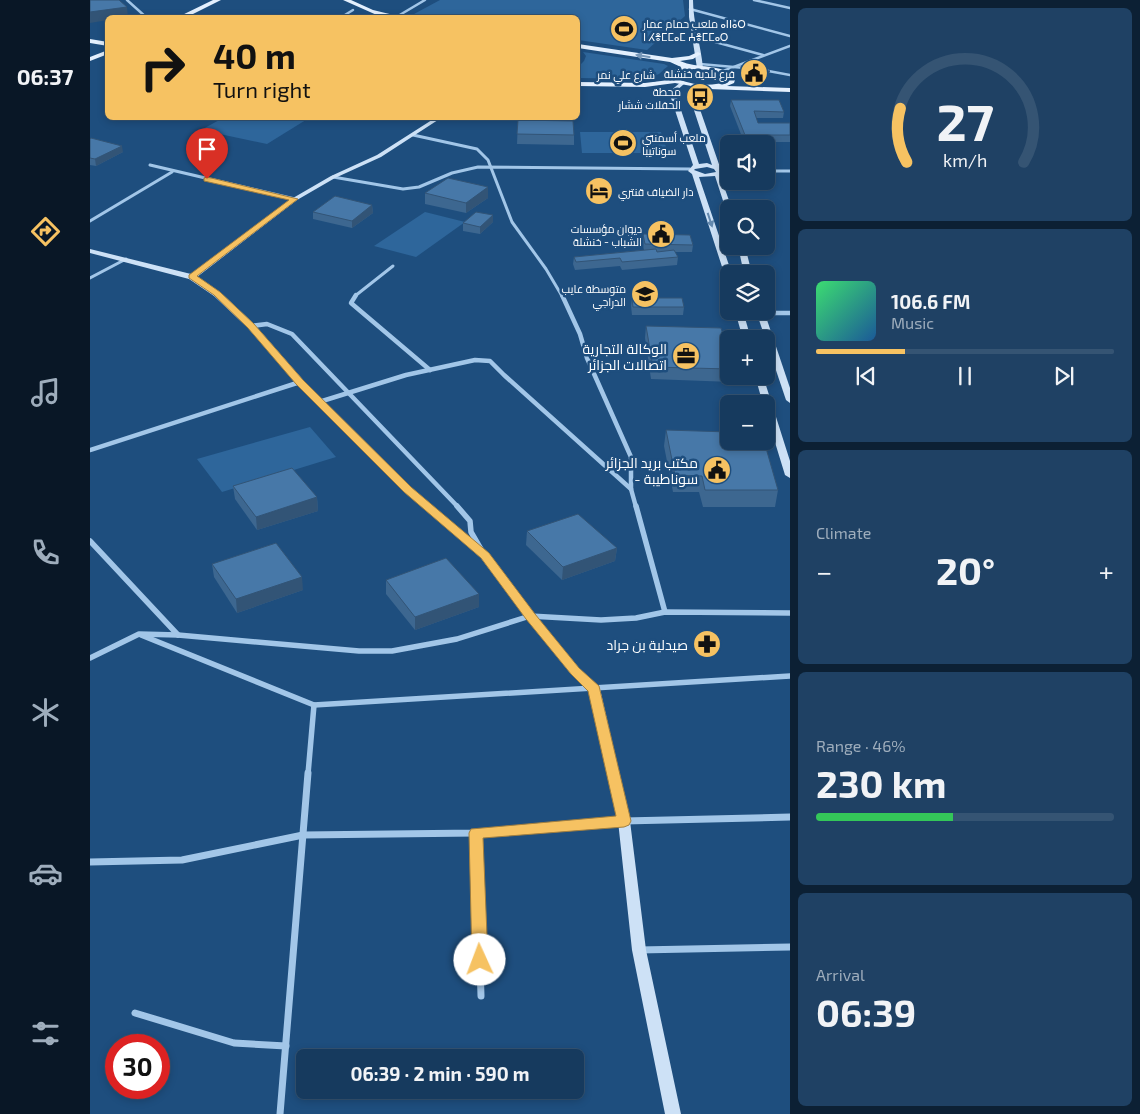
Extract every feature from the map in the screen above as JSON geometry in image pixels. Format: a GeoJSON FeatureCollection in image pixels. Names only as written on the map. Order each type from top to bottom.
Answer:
{"type":"FeatureCollection","features":[{"type":"Feature","properties":{"kind":"main road"},"geometry":{"type":"LineString","coordinates":[[185,15],[218,0]]}},
{"type":"Feature","properties":{"kind":"main road"},"geometry":{"type":"LineString","coordinates":[[691,0],[690,9],[700,66]]}},
{"type":"Feature","properties":{"kind":"main road"},"geometry":{"type":"LineString","coordinates":[[347,1],[353,10],[364,15]]}},
{"type":"Feature","properties":{"kind":"main road"},"geometry":{"type":"LineString","coordinates":[[347,1],[384,15]]}},
{"type":"Feature","properties":{"kind":"main road"},"geometry":{"type":"LineString","coordinates":[[90,41],[105,46]]}},
{"type":"Feature","properties":{"kind":"main road"},"geometry":{"type":"LineString","coordinates":[[580,46],[671,60],[691,58],[698,54]]}},
{"type":"Feature","properties":{"kind":"main road"},"geometry":{"type":"LineString","coordinates":[[90,59],[105,49]]}},
{"type":"Feature","properties":{"kind":"main road"},"geometry":{"type":"LineString","coordinates":[[671,60],[690,68]]}},
{"type":"Feature","properties":{"kind":"main road"},"geometry":{"type":"LineString","coordinates":[[732,82],[732,76],[723,71],[700,66],[675,71],[671,74],[671,78],[678,83],[699,88],[790,90]]}},
{"type":"Feature","properties":{"kind":"main road"},"geometry":{"type":"LineString","coordinates":[[719,87],[732,82],[790,84]]}},
{"type":"Feature","properties":{"kind":"main road"},"geometry":{"type":"LineString","coordinates":[[678,83],[672,92],[694,170],[725,265]]}},
{"type":"Feature","properties":{"kind":"main road","name":"شارع علي نمر"},"geometry":{"type":"LineString","coordinates":[[580,84],[645,85],[678,83]]}},
{"type":"Feature","properties":{"kind":"main road"},"geometry":{"type":"LineString","coordinates":[[699,88],[692,94],[726,200]]}},
{"type":"Feature","properties":{"kind":"main road"},"geometry":{"type":"LineString","coordinates":[[192,276],[295,199],[333,177],[380,156],[435,120]]}},
{"type":"Feature","properties":{"kind":"main road"},"geometry":{"type":"LineString","coordinates":[[694,170],[706,176],[717,170]]}},
{"type":"Feature","properties":{"kind":"main road"},"geometry":{"type":"LineString","coordinates":[[694,170],[717,170]]}},
{"type":"Feature","properties":{"kind":"main road"},"geometry":{"type":"LineString","coordinates":[[90,251],[126,258],[192,276],[217,294],[251,326],[319,402],[407,489],[485,556],[530,616],[575,671],[594,689],[624,821],[639,950],[673,1114]]}},
{"type":"Feature","properties":{"kind":"main road"},"geometry":{"type":"LineString","coordinates":[[763,320],[790,400]]}},
{"type":"Feature","properties":{"kind":"main road"},"geometry":{"type":"LineString","coordinates":[[762,385],[790,474]]}},
{"type":"Feature","properties":{"kind":"street"},"geometry":{"type":"LineString","coordinates":[[127,0],[144,15]]}},
{"type":"Feature","properties":{"kind":"street"},"geometry":{"type":"LineString","coordinates":[[403,15],[425,0]]}},
{"type":"Feature","properties":{"kind":"street"},"geometry":{"type":"LineString","coordinates":[[754,0],[790,8]]}},
{"type":"Feature","properties":{"kind":"street"},"geometry":{"type":"LineString","coordinates":[[690,9],[790,36]]}},
{"type":"Feature","properties":{"kind":"street"},"geometry":{"type":"LineString","coordinates":[[345,15],[353,10]]}},
{"type":"Feature","properties":{"kind":"street"},"geometry":{"type":"LineString","coordinates":[[696,37],[764,56]]}},
{"type":"Feature","properties":{"kind":"street"},"geometry":{"type":"LineString","coordinates":[[723,71],[790,46]]}},
{"type":"Feature","properties":{"kind":"street"},"geometry":{"type":"LineString","coordinates":[[700,66],[750,68]]}},
{"type":"Feature","properties":{"kind":"street"},"geometry":{"type":"LineString","coordinates":[[755,69],[790,75]]}},
{"type":"Feature","properties":{"kind":"street"},"geometry":{"type":"LineString","coordinates":[[412,135],[477,150],[488,160],[512,222],[546,269],[580,334],[587,358],[631,457],[631,488],[665,612]]}},
{"type":"Feature","properties":{"kind":"street"},"geometry":{"type":"LineString","coordinates":[[150,166],[295,199]]}},
{"type":"Feature","properties":{"kind":"street"},"geometry":{"type":"LineString","coordinates":[[333,177],[403,190],[419,187],[452,173],[478,167],[694,170]]}},
{"type":"Feature","properties":{"kind":"street"},"geometry":{"type":"LineString","coordinates":[[775,171],[790,171]]}},
{"type":"Feature","properties":{"kind":"street"},"geometry":{"type":"LineString","coordinates":[[90,221],[172,172]]}},
{"type":"Feature","properties":{"kind":"street"},"geometry":{"type":"LineString","coordinates":[[90,278],[126,258]]}},
{"type":"Feature","properties":{"kind":"street"},"geometry":{"type":"LineString","coordinates":[[393,266],[356,295],[351,303],[430,370]]}},
{"type":"Feature","properties":{"kind":"street"},"geometry":{"type":"LineString","coordinates":[[775,313],[790,314]]}},
{"type":"Feature","properties":{"kind":"street"},"geometry":{"type":"LineString","coordinates":[[251,326],[266,324],[292,334],[466,514],[470,521],[471,532],[485,556]]}},
{"type":"Feature","properties":{"kind":"street"},"geometry":{"type":"LineString","coordinates":[[319,402],[430,370],[477,359],[489,360],[498,367],[504,376],[631,488]]}},
{"type":"Feature","properties":{"kind":"street"},"geometry":{"type":"LineString","coordinates":[[90,450],[300,382]]}},
{"type":"Feature","properties":{"kind":"street"},"geometry":{"type":"LineString","coordinates":[[90,541],[178,635]]}},
{"type":"Feature","properties":{"kind":"street"},"geometry":{"type":"LineString","coordinates":[[90,658],[139,634],[178,635],[359,651],[392,651],[457,639],[530,616],[601,620],[636,618],[665,612],[790,614]]}},
{"type":"Feature","properties":{"kind":"street"},"geometry":{"type":"LineString","coordinates":[[139,634],[314,705],[790,676]]}},
{"type":"Feature","properties":{"kind":"street"},"geometry":{"type":"LineString","coordinates":[[280,1114],[314,705]]}},
{"type":"Feature","properties":{"kind":"street"},"geometry":{"type":"LineString","coordinates":[[90,862],[182,860],[303,835],[476,833],[624,821],[790,817]]}},
{"type":"Feature","properties":{"kind":"street"},"geometry":{"type":"LineString","coordinates":[[476,833],[481,996]]}},
{"type":"Feature","properties":{"kind":"street"},"geometry":{"type":"LineString","coordinates":[[639,950],[790,946]]}},
{"type":"Feature","properties":{"kind":"street"},"geometry":{"type":"LineString","coordinates":[[135,1013],[234,1043],[286,1046]]}},
{"type":"Feature","properties":{"kind":"shaded area","name":"ملعب حمام عمار ⴰⵏⵏⴰⵔ ⵏ ⵃⴻⵎⵎⴰⵎ ⵄⴻⵎⵎⴰⵔ"},"geometry":{"type":"Polygon","coordinates":[[[440,0],[683,0],[685,16],[647,50],[580,40],[580,15],[414,14],[440,0]]]}},
{"type":"Feature","properties":{"kind":"shaded area"},"geometry":{"type":"Polygon","coordinates":[[[583,52],[668,66],[659,74],[646,79],[580,78],[580,65],[586,56],[583,52]]]}},
{"type":"Feature","properties":{"kind":"shaded area"},"geometry":{"type":"Polygon","coordinates":[[[219,120],[306,120],[267,144],[201,130],[219,120]]]}},
{"type":"Feature","properties":{"kind":"shaded area","name":"ملعب أسمنتي سوناتيبا"},"geometry":{"type":"Polygon","coordinates":[[[580,132],[661,132],[668,153],[582,153],[580,132]]]}},
{"type":"Feature","properties":{"kind":"shaded area"},"geometry":{"type":"Polygon","coordinates":[[[425,212],[465,222],[416,257],[374,246],[425,212]]]}},
{"type":"Feature","properties":{"kind":"shaded area"},"geometry":{"type":"Polygon","coordinates":[[[310,427],[336,457],[222,492],[197,459],[310,427]]]}},
{"type":"Feature","properties":{"kind":"building"},"geometry":{"type":"Polygon","coordinates":[[[90,0],[119,0],[127,7],[90,12],[90,0]]]}},
{"type":"Feature","properties":{"kind":"building"},"geometry":{"type":"Polygon","coordinates":[[[741,67],[762,68],[762,70],[770,71],[762,73],[741,72],[741,67]]]}},
{"type":"Feature","properties":{"kind":"building"},"geometry":{"type":"Polygon","coordinates":[[[731,100],[779,100],[784,112],[754,111],[758,123],[790,123],[790,135],[745,135],[731,100]]]}},
{"type":"Feature","properties":{"kind":"building"},"geometry":{"type":"Polygon","coordinates":[[[518,120],[573,121],[574,135],[517,134],[518,120]]]}},
{"type":"Feature","properties":{"kind":"building"},"geometry":{"type":"Polygon","coordinates":[[[91,138],[122,146],[95,159],[90,158],[91,138]]]}},
{"type":"Feature","properties":{"kind":"building"},"geometry":{"type":"Polygon","coordinates":[[[448,178],[488,187],[466,203],[425,193],[448,178]]]}},
{"type":"Feature","properties":{"kind":"building"},"geometry":{"type":"Polygon","coordinates":[[[335,196],[372,205],[352,221],[313,212],[335,196]]]}},
{"type":"Feature","properties":{"kind":"building"},"geometry":{"type":"Polygon","coordinates":[[[476,212],[493,215],[480,227],[463,223],[476,212]]]}},
{"type":"Feature","properties":{"kind":"building"},"geometry":{"type":"Polygon","coordinates":[[[643,234],[690,235],[693,245],[645,244],[643,234]]]}},
{"type":"Feature","properties":{"kind":"building"},"geometry":{"type":"Polygon","coordinates":[[[656,249],[657,252],[674,250],[678,257],[622,262],[620,258],[576,262],[574,257],[656,249]]]}},
{"type":"Feature","properties":{"kind":"building"},"geometry":{"type":"Polygon","coordinates":[[[632,298],[682,298],[684,307],[633,307],[632,298]]]}},
{"type":"Feature","properties":{"kind":"building","name":"الوكالة التجارية اتصالات الجزائر"},"geometry":{"type":"Polygon","coordinates":[[[646,326],[721,328],[720,369],[653,367],[646,326]]]}},
{"type":"Feature","properties":{"kind":"building","name":"مكتب بريد الجزائر - سوناطيبة"},"geometry":{"type":"Polygon","coordinates":[[[666,430],[720,432],[720,450],[767,450],[778,490],[705,490],[702,476],[675,475],[666,430]]]}},
{"type":"Feature","properties":{"kind":"building"},"geometry":{"type":"Polygon","coordinates":[[[292,468],[317,497],[256,517],[233,486],[292,468]]]}},
{"type":"Feature","properties":{"kind":"building"},"geometry":{"type":"Polygon","coordinates":[[[578,514],[617,548],[563,567],[527,531],[578,514]]]}},
{"type":"Feature","properties":{"kind":"building"},"geometry":{"type":"Polygon","coordinates":[[[276,543],[302,577],[236,599],[212,564],[276,543]]]}},
{"type":"Feature","properties":{"kind":"building"},"geometry":{"type":"Polygon","coordinates":[[[446,558],[479,594],[415,617],[386,580],[446,558]]]}},
{"type":"Feature","properties":{"kind":"place","name":"ملعب حمام عمار ⴰⵏⵏⴰⵔ ⵏ ⵃⴻⵎⵎⴰⵎ ⵄⴻⵎⵎⴰⵔ"},"geometry":{"type":"Point","coordinates":[624,29]}},
{"type":"Feature","properties":{"kind":"place","name":"فرع بلدية خنشلة"},"geometry":{"type":"Point","coordinates":[754,73]}},
{"type":"Feature","properties":{"kind":"place","name":"محطة الحفلات ششار"},"geometry":{"type":"Point","coordinates":[700,97]}},
{"type":"Feature","properties":{"kind":"place","name":"ملعب أسمنتي سوناتيبا"},"geometry":{"type":"Point","coordinates":[623,143]}},
{"type":"Feature","properties":{"kind":"place","name":"دار الضياف قنتري"},"geometry":{"type":"Point","coordinates":[599,191]}},
{"type":"Feature","properties":{"kind":"place","name":"ديوان مؤسسات الشباب - خنشلة"},"geometry":{"type":"Point","coordinates":[661,234]}},
{"type":"Feature","properties":{"kind":"place","name":"متوسطة عايب الدراجي"},"geometry":{"type":"Point","coordinates":[645,294]}},
{"type":"Feature","properties":{"kind":"place","name":"الوكالة التجارية اتصالات الجزائر"},"geometry":{"type":"Point","coordinates":[686,356]}},
{"type":"Feature","properties":{"kind":"place","name":"مكتب بريد الجزائر - سوناطيبة"},"geometry":{"type":"Point","coordinates":[717,470]}},
{"type":"Feature","properties":{"kind":"place","name":"صيدلية بن جراد"},"geometry":{"type":"Point","coordinates":[707,644]}},
{"type":"Feature","properties":{"kind":"route"},"geometry":{"type":"LineString","coordinates":[[207,179],[295,199],[192,276],[217,294],[251,326],[300,382],[407,489],[485,556],[530,616],[575,671],[594,689],[624,821],[476,833],[480,960]]}}]}
